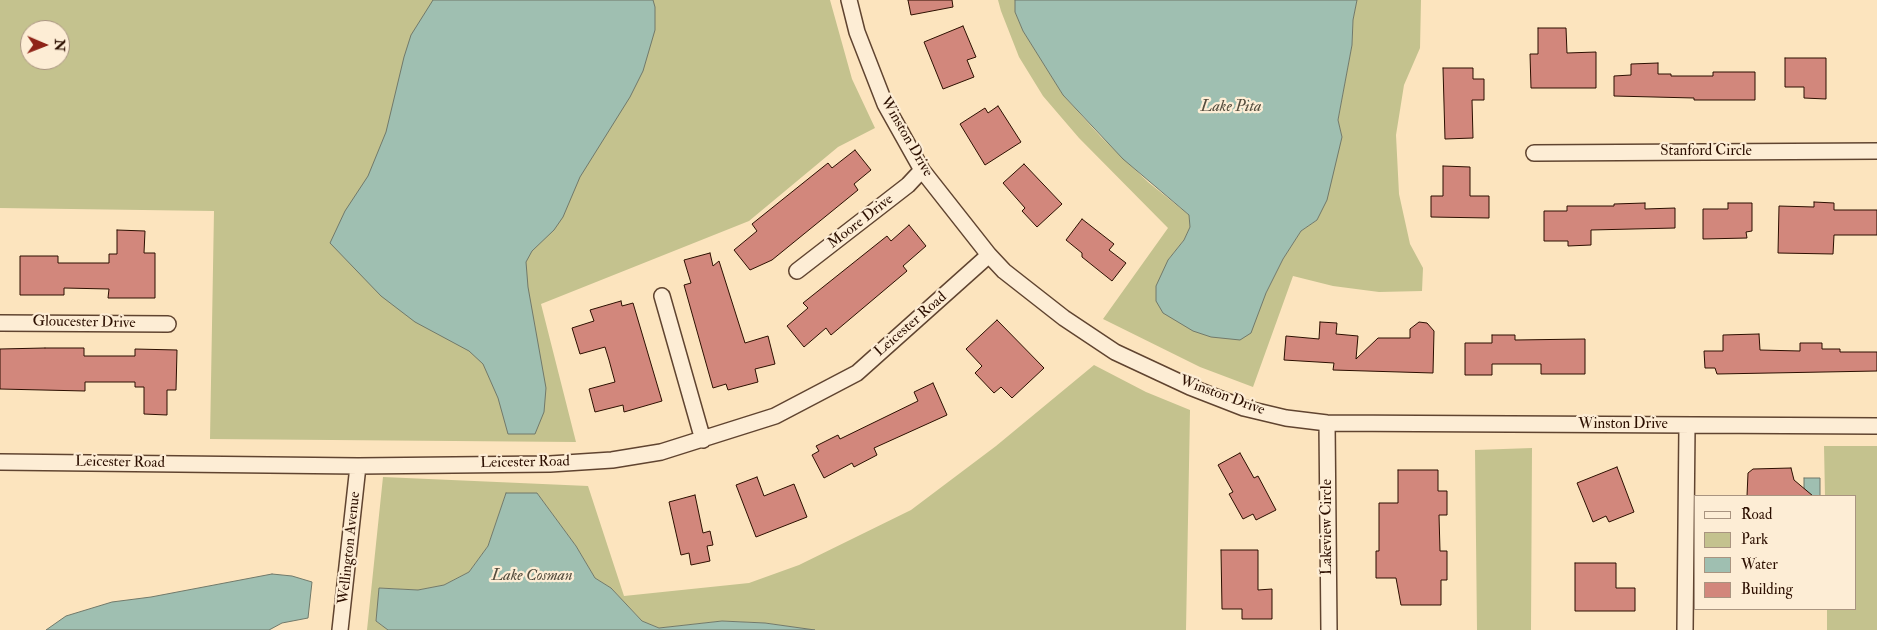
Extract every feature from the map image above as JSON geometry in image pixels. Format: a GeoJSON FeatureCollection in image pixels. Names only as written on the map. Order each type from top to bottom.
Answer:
{"type":"FeatureCollection","features":[{"type":"Feature","properties":{"kind":"street","name":"Winston Drive"},"geometry":{"type":"LineString","coordinates":[[849,0],[857,32],[885,104],[922,170],[989,255],[1004,271],[1064,318],[1115,352],[1190,387],[1244,408],[1286,418],[1328,423],[1877,426]]}},
{"type":"Feature","properties":{"kind":"street","name":"Stanford Circle"},"geometry":{"type":"LineString","coordinates":[[1534,153],[1877,151]]}},
{"type":"Feature","properties":{"kind":"street","name":"Moore Drive"},"geometry":{"type":"LineString","coordinates":[[797,271],[908,185],[922,170]]}},
{"type":"Feature","properties":{"kind":"street","name":"Leicester Road"},"geometry":{"type":"LineString","coordinates":[[0,462],[358,466],[550,464],[612,460],[662,452],[774,416],[857,373],[989,255]]}},
{"type":"Feature","properties":{"kind":"street"},"geometry":{"type":"LineString","coordinates":[[662,296],[703,440]]}},
{"type":"Feature","properties":{"kind":"street","name":"Gloucester Drive"},"geometry":{"type":"LineString","coordinates":[[0,323],[168,324]]}},
{"type":"Feature","properties":{"kind":"street","name":"Lakeview Circle"},"geometry":{"type":"LineString","coordinates":[[1328,423],[1329,630]]}},
{"type":"Feature","properties":{"kind":"street"},"geometry":{"type":"LineString","coordinates":[[1684,630],[1686,426]]}},
{"type":"Feature","properties":{"kind":"street","name":"Wellington Avenue"},"geometry":{"type":"LineString","coordinates":[[340,630],[358,466]]}},
{"type":"Feature","properties":{"kind":"green space"},"geometry":{"type":"Polygon","coordinates":[[[0,0],[830,0],[852,79],[875,128],[838,147],[749,221],[541,304],[576,442],[210,439],[214,211],[0,208],[0,0]]]}},
{"type":"Feature","properties":{"kind":"green space"},"geometry":{"type":"Polygon","coordinates":[[[998,0],[1015,0],[1015,12],[1023,31],[1063,95],[1101,137],[1148,182],[1189,215],[1190,227],[1184,240],[1168,260],[1266,293],[1283,259],[1301,231],[1317,220],[1342,137],[1338,120],[1352,45],[1353,20],[1357,0],[1421,0],[1420,48],[1404,85],[1396,135],[1399,194],[1410,244],[1423,268],[1422,291],[1379,292],[1333,286],[1293,276],[1253,387],[1200,367],[1103,319],[1168,228],[1079,138],[1043,96],[1019,57],[998,0]]]}},
{"type":"Feature","properties":{"kind":"green space"},"geometry":{"type":"Polygon","coordinates":[[[1094,365],[1146,392],[1190,410],[1186,630],[815,630],[765,623],[722,621],[659,628],[642,621],[611,588],[595,578],[576,546],[537,493],[506,493],[488,546],[469,572],[444,585],[418,590],[380,588],[376,621],[388,630],[367,630],[383,477],[588,486],[624,596],[749,583],[799,565],[911,510],[996,446],[1094,365]]]}},
{"type":"Feature","properties":{"kind":"green space"},"geometry":{"type":"Polygon","coordinates":[[[1824,446],[1877,446],[1877,630],[1827,630],[1827,610],[1857,610],[1857,495],[1825,495],[1824,446]]]}},
{"type":"Feature","properties":{"kind":"green space"},"geometry":{"type":"Polygon","coordinates":[[[1532,448],[1531,630],[1477,630],[1475,450],[1532,448]]]}},
{"type":"Feature","properties":{"kind":"water"},"geometry":{"type":"Polygon","coordinates":[[[433,0],[653,0],[655,7],[655,30],[643,71],[630,97],[580,177],[563,217],[554,230],[532,251],[526,262],[528,287],[546,388],[544,412],[535,434],[508,434],[498,398],[483,364],[469,351],[415,322],[381,296],[330,243],[345,211],[368,176],[386,132],[411,35],[433,0]]]}},
{"type":"Feature","properties":{"kind":"water","name":"Lake Pita"},"geometry":{"type":"Polygon","coordinates":[[[1015,0],[1357,0],[1353,20],[1352,45],[1338,120],[1342,137],[1327,200],[1317,220],[1301,231],[1283,259],[1266,293],[1251,333],[1240,340],[1211,337],[1193,331],[1163,313],[1156,301],[1156,286],[1168,260],[1184,240],[1190,227],[1189,215],[1123,159],[1063,95],[1023,31],[1015,12],[1015,0]]]}},
{"type":"Feature","properties":{"kind":"water"},"geometry":{"type":"Polygon","coordinates":[[[1804,478],[1820,478],[1820,495],[1804,495],[1804,478]]]}},
{"type":"Feature","properties":{"kind":"water","name":"Lake Cosman"},"geometry":{"type":"Polygon","coordinates":[[[506,493],[537,493],[576,546],[595,578],[611,588],[642,621],[659,628],[722,621],[765,623],[815,630],[388,630],[376,621],[379,588],[418,590],[444,585],[469,572],[488,546],[506,493]]]}},
{"type":"Feature","properties":{"kind":"water"},"geometry":{"type":"Polygon","coordinates":[[[272,574],[292,576],[312,582],[308,618],[282,623],[269,630],[46,630],[66,616],[112,602],[151,597],[272,574]]]}},
{"type":"Feature","properties":{"kind":"building"},"geometry":{"type":"Polygon","coordinates":[[[908,0],[952,0],[953,7],[911,15],[908,0]]]}},
{"type":"Feature","properties":{"kind":"building"},"geometry":{"type":"Polygon","coordinates":[[[963,26],[976,57],[967,60],[974,77],[943,89],[924,42],[963,26]]]}},
{"type":"Feature","properties":{"kind":"building"},"geometry":{"type":"Polygon","coordinates":[[[1538,28],[1566,28],[1567,53],[1596,52],[1596,88],[1531,88],[1530,54],[1538,54],[1538,28]]]}},
{"type":"Feature","properties":{"kind":"building"},"geometry":{"type":"Polygon","coordinates":[[[1785,58],[1826,58],[1826,99],[1804,98],[1804,87],[1785,87],[1785,58]]]}},
{"type":"Feature","properties":{"kind":"building"},"geometry":{"type":"Polygon","coordinates":[[[1658,63],[1658,74],[1671,74],[1671,76],[1713,76],[1713,72],[1755,72],[1755,100],[1694,100],[1694,98],[1614,96],[1614,76],[1631,75],[1631,64],[1658,63]]]}},
{"type":"Feature","properties":{"kind":"building"},"geometry":{"type":"Polygon","coordinates":[[[1443,68],[1473,68],[1473,79],[1484,79],[1484,100],[1472,100],[1473,138],[1445,139],[1443,68]]]}},
{"type":"Feature","properties":{"kind":"building"},"geometry":{"type":"Polygon","coordinates":[[[998,106],[1021,142],[985,165],[960,124],[985,108],[988,113],[998,106]]]}},
{"type":"Feature","properties":{"kind":"building"},"geometry":{"type":"Polygon","coordinates":[[[855,150],[871,170],[854,184],[858,190],[772,260],[750,270],[734,250],[757,231],[752,224],[828,163],[832,168],[855,150]]]}},
{"type":"Feature","properties":{"kind":"building"},"geometry":{"type":"Polygon","coordinates":[[[1024,164],[1062,204],[1037,227],[1022,211],[1025,208],[1003,183],[1024,164]]]}},
{"type":"Feature","properties":{"kind":"building"},"geometry":{"type":"Polygon","coordinates":[[[1443,166],[1470,167],[1470,196],[1489,196],[1489,218],[1431,217],[1431,196],[1443,196],[1443,166]]]}},
{"type":"Feature","properties":{"kind":"building"},"geometry":{"type":"Polygon","coordinates":[[[1814,202],[1834,203],[1834,210],[1877,210],[1877,235],[1834,235],[1833,254],[1778,253],[1779,206],[1814,207],[1814,202]]]}},
{"type":"Feature","properties":{"kind":"building"},"geometry":{"type":"Polygon","coordinates":[[[1645,203],[1645,209],[1675,208],[1675,228],[1591,230],[1591,245],[1568,246],[1568,241],[1544,241],[1544,211],[1567,211],[1567,206],[1614,206],[1614,204],[1645,203]]]}},
{"type":"Feature","properties":{"kind":"building"},"geometry":{"type":"Polygon","coordinates":[[[1728,203],[1752,203],[1752,231],[1746,232],[1747,238],[1703,239],[1703,209],[1728,209],[1728,203]]]}},
{"type":"Feature","properties":{"kind":"building"},"geometry":{"type":"Polygon","coordinates":[[[1082,219],[1114,244],[1109,250],[1126,263],[1112,281],[1082,257],[1082,253],[1066,240],[1082,219]]]}},
{"type":"Feature","properties":{"kind":"building"},"geometry":{"type":"Polygon","coordinates":[[[909,225],[926,246],[903,266],[907,271],[831,335],[826,328],[804,347],[787,326],[808,308],[803,303],[887,236],[891,241],[909,225]]]}},
{"type":"Feature","properties":{"kind":"building"},"geometry":{"type":"Polygon","coordinates":[[[117,230],[145,231],[144,253],[155,253],[155,298],[108,298],[109,289],[64,288],[64,295],[20,295],[20,256],[58,256],[58,263],[109,263],[109,254],[117,254],[117,230]]]}},
{"type":"Feature","properties":{"kind":"building"},"geometry":{"type":"Polygon","coordinates":[[[710,253],[713,266],[719,261],[745,343],[768,336],[775,364],[755,369],[758,382],[728,390],[726,384],[713,388],[684,285],[691,283],[684,260],[710,253]]]}},
{"type":"Feature","properties":{"kind":"building"},"geometry":{"type":"Polygon","coordinates":[[[621,301],[622,306],[633,303],[662,401],[624,412],[623,405],[595,412],[589,389],[615,382],[609,360],[605,347],[580,354],[572,328],[594,321],[590,310],[621,301]]]}},
{"type":"Feature","properties":{"kind":"building"},"geometry":{"type":"Polygon","coordinates":[[[997,320],[1044,368],[1012,398],[1001,387],[994,393],[975,373],[982,366],[966,349],[997,320]]]}},
{"type":"Feature","properties":{"kind":"building"},"geometry":{"type":"Polygon","coordinates":[[[1320,322],[1337,323],[1336,334],[1358,336],[1356,359],[1378,338],[1410,338],[1410,329],[1419,322],[1427,323],[1434,331],[1433,373],[1333,370],[1334,363],[1284,360],[1286,336],[1319,339],[1320,322]]]}},
{"type":"Feature","properties":{"kind":"building"},"geometry":{"type":"Polygon","coordinates":[[[1759,334],[1760,350],[1800,351],[1800,343],[1822,343],[1822,349],[1840,349],[1840,352],[1877,352],[1877,371],[1717,374],[1715,368],[1705,368],[1704,351],[1723,351],[1723,335],[1759,334]]]}},
{"type":"Feature","properties":{"kind":"building"},"geometry":{"type":"Polygon","coordinates":[[[1492,335],[1515,335],[1515,340],[1585,339],[1585,374],[1541,374],[1541,364],[1492,364],[1492,375],[1465,375],[1465,343],[1492,343],[1492,335]]]}},
{"type":"Feature","properties":{"kind":"building"},"geometry":{"type":"Polygon","coordinates":[[[84,348],[84,356],[135,356],[135,349],[177,350],[176,390],[167,390],[167,415],[144,414],[144,387],[135,387],[135,382],[85,382],[85,391],[0,389],[0,349],[84,348]]]}},
{"type":"Feature","properties":{"kind":"building"},"geometry":{"type":"Polygon","coordinates":[[[933,383],[947,415],[874,448],[877,455],[854,467],[852,463],[824,478],[812,455],[819,451],[816,446],[838,435],[840,439],[918,401],[914,392],[933,383]]]}},
{"type":"Feature","properties":{"kind":"building"},"geometry":{"type":"Polygon","coordinates":[[[1240,453],[1254,478],[1258,476],[1276,510],[1256,520],[1253,514],[1243,519],[1229,494],[1233,492],[1218,465],[1240,453]]]}},
{"type":"Feature","properties":{"kind":"building"},"geometry":{"type":"Polygon","coordinates":[[[1617,467],[1634,512],[1609,522],[1606,516],[1593,522],[1577,483],[1617,467]]]}},
{"type":"Feature","properties":{"kind":"building"},"geometry":{"type":"Polygon","coordinates":[[[1791,468],[1794,480],[1812,495],[1747,495],[1748,473],[1753,469],[1791,468]]]}},
{"type":"Feature","properties":{"kind":"building"},"geometry":{"type":"Polygon","coordinates":[[[1398,470],[1438,470],[1438,491],[1447,491],[1447,515],[1439,515],[1440,551],[1447,551],[1447,580],[1441,580],[1441,605],[1401,605],[1396,578],[1376,578],[1376,551],[1379,551],[1379,503],[1398,503],[1398,470]]]}},
{"type":"Feature","properties":{"kind":"building"},"geometry":{"type":"Polygon","coordinates":[[[757,477],[764,496],[794,484],[807,517],[756,537],[736,485],[757,477]]]}},
{"type":"Feature","properties":{"kind":"building"},"geometry":{"type":"Polygon","coordinates":[[[695,495],[703,533],[710,531],[713,545],[707,546],[710,561],[691,565],[689,553],[681,555],[669,502],[695,495]]]}},
{"type":"Feature","properties":{"kind":"building"},"geometry":{"type":"Polygon","coordinates":[[[1221,550],[1258,550],[1258,590],[1272,589],[1272,619],[1242,619],[1242,609],[1222,609],[1221,550]]]}},
{"type":"Feature","properties":{"kind":"building"},"geometry":{"type":"Polygon","coordinates":[[[1575,563],[1616,563],[1616,588],[1635,588],[1635,611],[1575,611],[1575,563]]]}}]}
